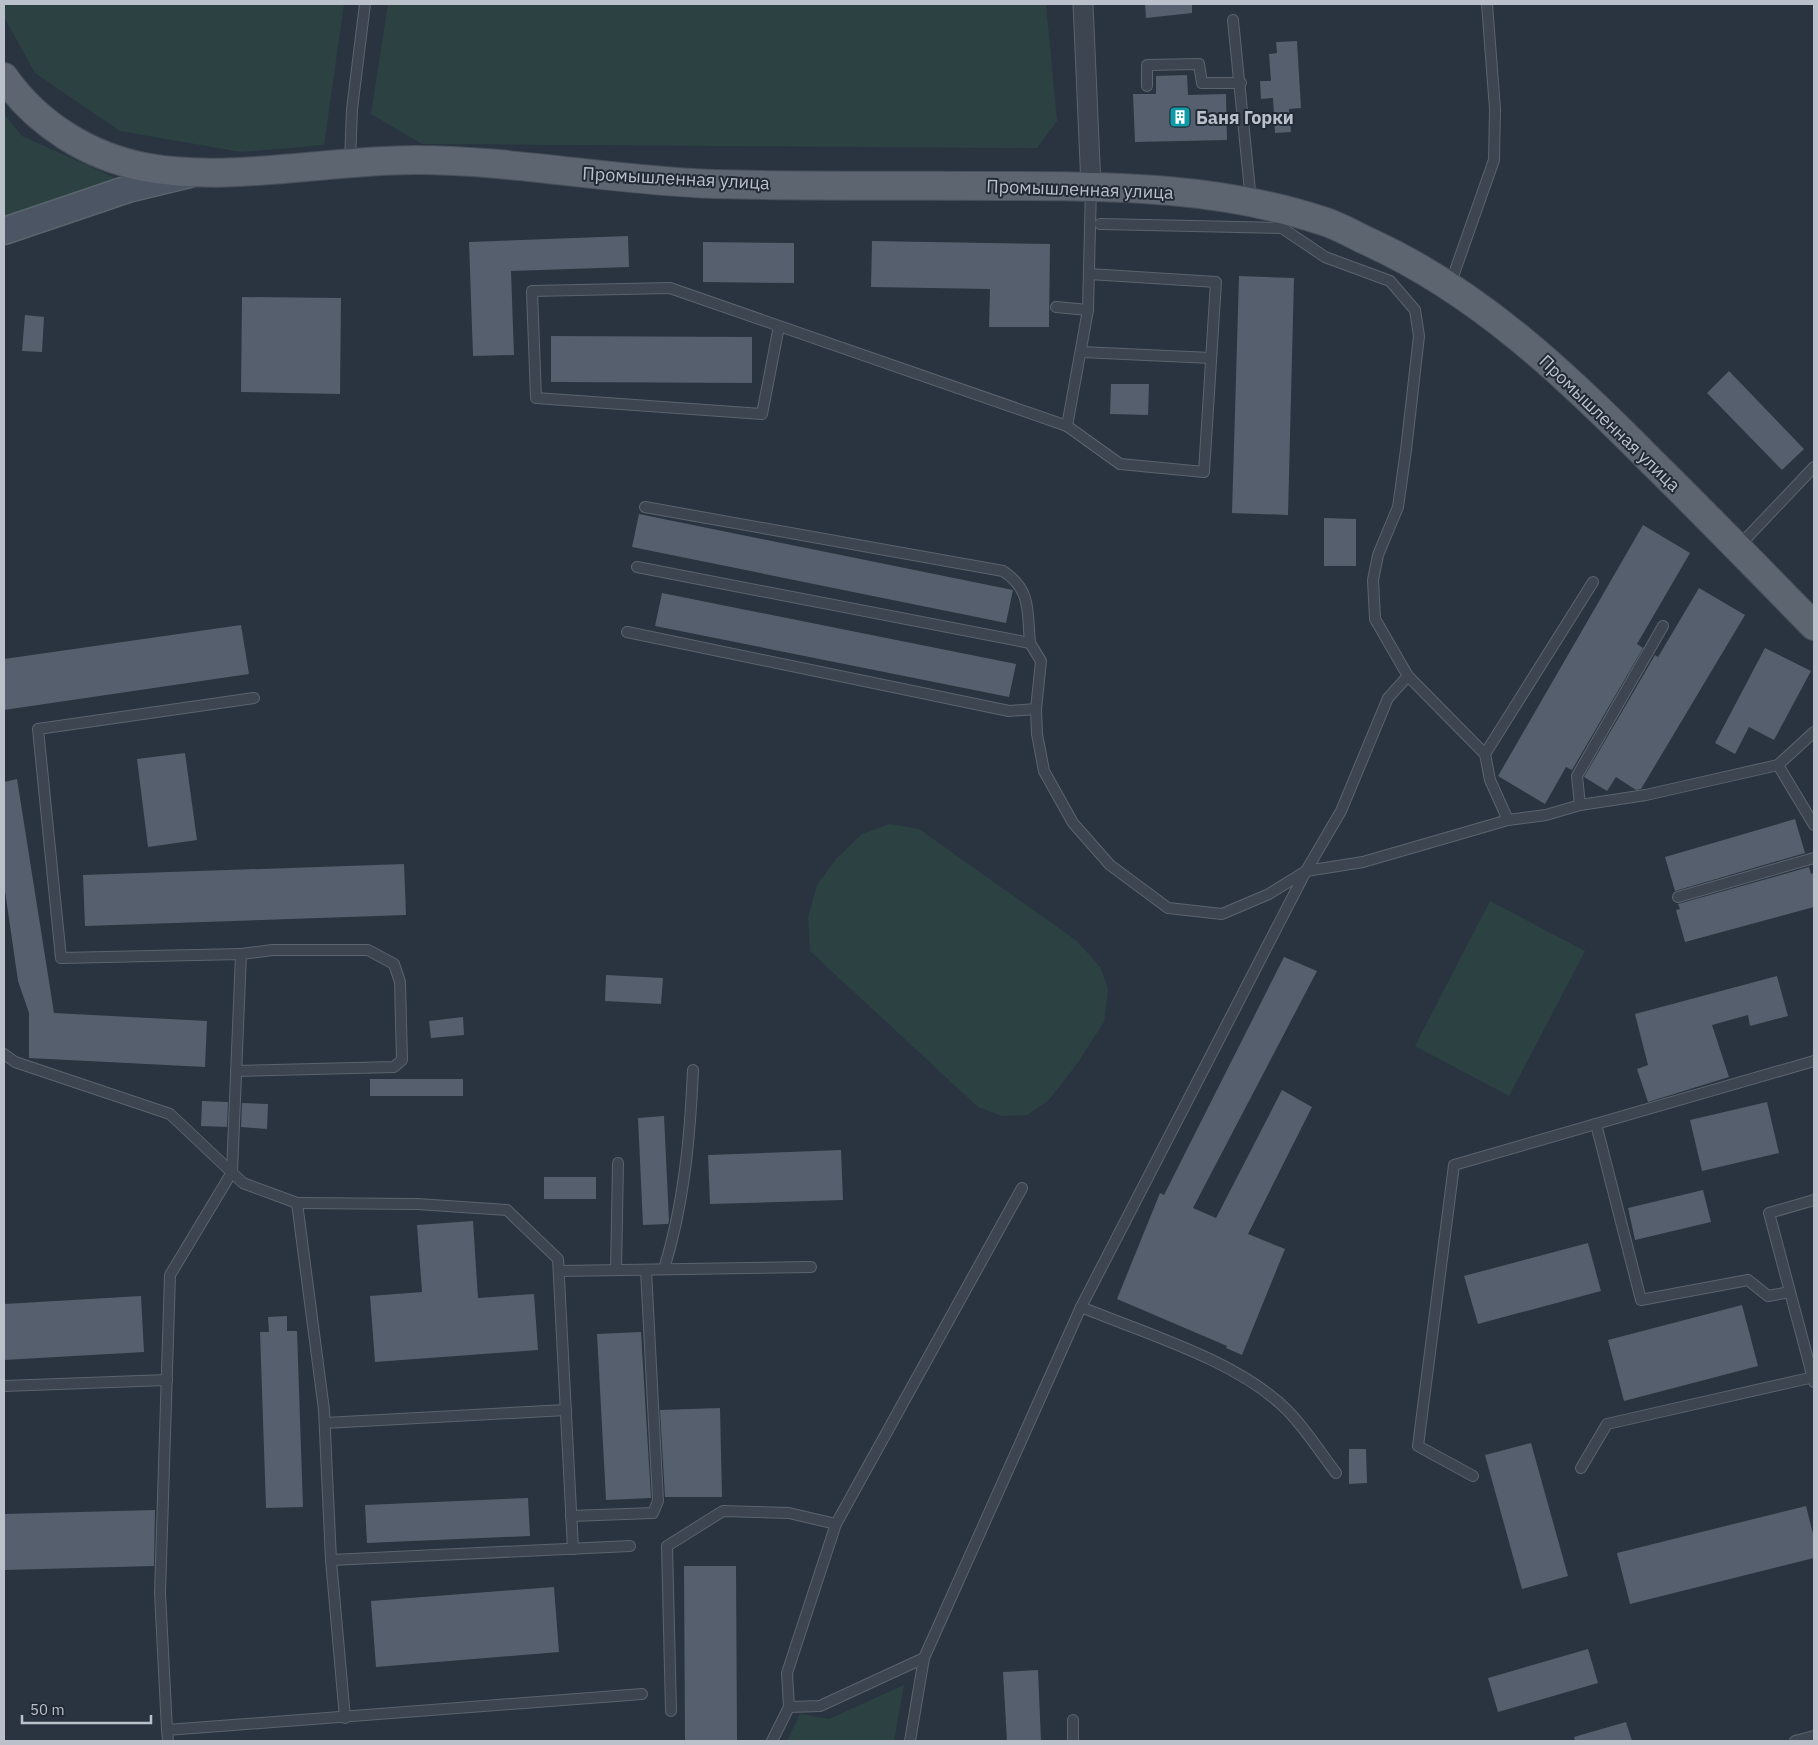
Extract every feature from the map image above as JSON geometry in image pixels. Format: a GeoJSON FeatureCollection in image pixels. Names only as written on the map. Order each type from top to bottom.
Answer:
{"type":"FeatureCollection","features":[{"type":"Feature","properties":{"kind":"main road","name":"Промышленная улица"},"geometry":{"type":"LineString","coordinates":[[4,77],[41,118],[75,142],[113,159],[146,167],[194,173],[350,162],[414,160],[488,162],[622,178],[712,184],[1091,186],[1181,192],[1251,202],[1326,222],[1398,255],[1495,318],[1584,394],[1814,626]]}},
{"type":"Feature","properties":{"kind":"street"},"geometry":{"type":"LineString","coordinates":[[1083,4],[1091,186]]}},
{"type":"Feature","properties":{"kind":"street"},"geometry":{"type":"LineString","coordinates":[[4,231],[128,189],[194,173]]}},
{"type":"Feature","properties":{"kind":"lane"},"geometry":{"type":"LineString","coordinates":[[350,162],[352,109],[365,4]]}},
{"type":"Feature","properties":{"kind":"lane"},"geometry":{"type":"LineString","coordinates":[[1450,287],[1494,160],[1495,109],[1487,4]]}},
{"type":"Feature","properties":{"kind":"lane"},"geometry":{"type":"LineString","coordinates":[[1233,20],[1241,83],[1251,202]]}},
{"type":"Feature","properties":{"kind":"lane"},"geometry":{"type":"LineString","coordinates":[[1147,86],[1146,66],[1199,64],[1202,84],[1241,83]]}},
{"type":"Feature","properties":{"kind":"lane"},"geometry":{"type":"LineString","coordinates":[[1067,426],[1088,310],[1091,186]]}},
{"type":"Feature","properties":{"kind":"lane"},"geometry":{"type":"LineString","coordinates":[[1100,224],[1282,228],[1325,257],[1390,281],[1414,310],[1419,336],[1398,507],[1378,555],[1373,580],[1375,619],[1408,676],[1485,754],[1490,780],[1508,820]]}},
{"type":"Feature","properties":{"kind":"lane"},"geometry":{"type":"LineString","coordinates":[[779,326],[762,414],[536,398],[532,291],[670,288],[1067,426],[1120,464],[1204,472],[1216,282],[1089,274]]}},
{"type":"Feature","properties":{"kind":"lane"},"geometry":{"type":"LineString","coordinates":[[1056,307],[1088,310]]}},
{"type":"Feature","properties":{"kind":"lane"},"geometry":{"type":"LineString","coordinates":[[1081,352],[1211,358]]}},
{"type":"Feature","properties":{"kind":"lane"},"geometry":{"type":"LineString","coordinates":[[1737,548],[1814,467]]}},
{"type":"Feature","properties":{"kind":"lane"},"geometry":{"type":"LineString","coordinates":[[645,507],[1003,572],[1014,579],[1026,595],[1030,643],[1041,661],[1036,709],[1037,734],[1044,771],[1073,823],[1110,866],[1168,908],[1222,914],[1269,894],[1306,871],[1363,862],[1508,820],[1546,815],[1580,805],[1646,795],[1778,765],[1814,732]]}},
{"type":"Feature","properties":{"kind":"lane"},"geometry":{"type":"LineString","coordinates":[[637,567],[1030,643]]}},
{"type":"Feature","properties":{"kind":"lane"},"geometry":{"type":"LineString","coordinates":[[1485,754],[1593,582]]}},
{"type":"Feature","properties":{"kind":"lane"},"geometry":{"type":"LineString","coordinates":[[1580,805],[1577,776],[1663,626]]}},
{"type":"Feature","properties":{"kind":"lane"},"geometry":{"type":"LineString","coordinates":[[627,632],[1009,711],[1036,709]]}},
{"type":"Feature","properties":{"kind":"lane"},"geometry":{"type":"LineString","coordinates":[[910,1741],[924,1658],[1081,1307],[1306,871],[1341,811],[1388,698],[1408,676]]}},
{"type":"Feature","properties":{"kind":"lane"},"geometry":{"type":"LineString","coordinates":[[236,1071],[394,1067],[402,1060],[400,982],[394,964],[368,950],[273,950],[241,954],[61,958],[38,729],[254,698]]}},
{"type":"Feature","properties":{"kind":"lane"},"geometry":{"type":"LineString","coordinates":[[1778,765],[1814,825]]}},
{"type":"Feature","properties":{"kind":"lane"},"geometry":{"type":"LineString","coordinates":[[1678,897],[1814,858]]}},
{"type":"Feature","properties":{"kind":"lane"},"geometry":{"type":"LineString","coordinates":[[168,1741],[160,1593],[170,1275],[232,1172],[241,954]]}},
{"type":"Feature","properties":{"kind":"lane"},"geometry":{"type":"LineString","coordinates":[[4,1054],[15,1062],[170,1114],[244,1183],[297,1203],[417,1204],[507,1210],[558,1259],[573,1549]]}},
{"type":"Feature","properties":{"kind":"lane"},"geometry":{"type":"LineString","coordinates":[[1473,1476],[1418,1446],[1454,1164],[1814,1061]]}},
{"type":"Feature","properties":{"kind":"lane"},"geometry":{"type":"LineString","coordinates":[[664,1269],[676,1230],[691,1129],[693,1070]]}},
{"type":"Feature","properties":{"kind":"lane"},"geometry":{"type":"LineString","coordinates":[[1596,1124],[1641,1300],[1748,1280],[1768,1296],[1790,1292]]}},
{"type":"Feature","properties":{"kind":"lane"},"geometry":{"type":"LineString","coordinates":[[616,1270],[618,1163]]}},
{"type":"Feature","properties":{"kind":"lane"},"geometry":{"type":"LineString","coordinates":[[772,1741],[789,1707],[787,1673],[836,1524],[1022,1188]]}},
{"type":"Feature","properties":{"kind":"lane"},"geometry":{"type":"LineString","coordinates":[[1581,1468],[1607,1424],[1814,1378],[1769,1213],[1814,1200]]}},
{"type":"Feature","properties":{"kind":"lane"},"geometry":{"type":"LineString","coordinates":[[297,1203],[325,1424],[331,1560],[345,1718]]}},
{"type":"Feature","properties":{"kind":"lane"},"geometry":{"type":"LineString","coordinates":[[559,1271],[811,1267]]}},
{"type":"Feature","properties":{"kind":"lane"},"geometry":{"type":"LineString","coordinates":[[571,1516],[653,1513],[658,1501],[646,1270]]}},
{"type":"Feature","properties":{"kind":"lane"},"geometry":{"type":"LineString","coordinates":[[1081,1307],[1218,1363],[1259,1386],[1288,1410],[1336,1473]]}},
{"type":"Feature","properties":{"kind":"lane"},"geometry":{"type":"LineString","coordinates":[[4,1386],[167,1380]]}},
{"type":"Feature","properties":{"kind":"lane"},"geometry":{"type":"LineString","coordinates":[[325,1424],[566,1410]]}},
{"type":"Feature","properties":{"kind":"lane"},"geometry":{"type":"LineString","coordinates":[[671,1712],[667,1546],[723,1511],[789,1513],[836,1524]]}},
{"type":"Feature","properties":{"kind":"lane"},"geometry":{"type":"LineString","coordinates":[[331,1560],[630,1546]]}},
{"type":"Feature","properties":{"kind":"lane"},"geometry":{"type":"LineString","coordinates":[[789,1707],[820,1706],[924,1658]]}},
{"type":"Feature","properties":{"kind":"lane"},"geometry":{"type":"LineString","coordinates":[[167,1730],[642,1694]]}},
{"type":"Feature","properties":{"kind":"lane"},"geometry":{"type":"LineString","coordinates":[[1073,1720],[1073,1741]]}},
{"type":"Feature","properties":{"kind":"lane"},"geometry":{"type":"LineString","coordinates":[[1795,1741],[1814,1736]]}},
{"type":"Feature","properties":{"kind":"green space"},"geometry":{"type":"Polygon","coordinates":[[[4,4],[344,4],[324,145],[241,152],[120,131],[35,73],[4,17],[4,4]]]}},
{"type":"Feature","properties":{"kind":"green space"},"geometry":{"type":"Polygon","coordinates":[[[388,4],[1046,4],[1057,121],[1037,148],[422,144],[371,114],[388,4]]]}},
{"type":"Feature","properties":{"kind":"green space"},"geometry":{"type":"Polygon","coordinates":[[[4,114],[22,136],[120,180],[4,217],[4,114]]]}},
{"type":"Feature","properties":{"kind":"green space"},"geometry":{"type":"Polygon","coordinates":[[[890,824],[919,829],[1077,941],[1100,967],[1108,989],[1104,1022],[1076,1065],[1049,1100],[1027,1115],[1002,1116],[978,1107],[810,951],[808,917],[817,885],[836,859],[862,834],[890,824]]]}},
{"type":"Feature","properties":{"kind":"green space"},"geometry":{"type":"Polygon","coordinates":[[[1490,901],[1585,951],[1509,1096],[1415,1046],[1490,901]]]}},
{"type":"Feature","properties":{"kind":"green space"},"geometry":{"type":"Polygon","coordinates":[[[904,1685],[894,1741],[787,1741],[800,1714],[829,1719],[904,1685]]]}},
{"type":"Feature","properties":{"kind":"building"},"geometry":{"type":"Polygon","coordinates":[[[1145,4],[1192,4],[1192,13],[1146,18],[1145,4]]]}},
{"type":"Feature","properties":{"kind":"building"},"geometry":{"type":"Polygon","coordinates":[[[1297,41],[1301,108],[1289,109],[1291,132],[1275,133],[1273,98],[1261,99],[1260,81],[1271,81],[1269,54],[1277,53],[1276,42],[1297,41]]]}},
{"type":"Feature","properties":{"kind":"building","name":"Баня Горки"},"geometry":{"type":"Polygon","coordinates":[[[1187,75],[1188,95],[1226,94],[1227,140],[1135,142],[1133,94],[1156,94],[1156,76],[1187,75]]]}},
{"type":"Feature","properties":{"kind":"building"},"geometry":{"type":"Polygon","coordinates":[[[628,236],[629,267],[511,271],[514,355],[473,356],[469,242],[628,236]]]}},
{"type":"Feature","properties":{"kind":"building"},"geometry":{"type":"Polygon","coordinates":[[[872,241],[1050,244],[1049,327],[989,327],[990,289],[871,287],[872,241]]]}},
{"type":"Feature","properties":{"kind":"building"},"geometry":{"type":"Polygon","coordinates":[[[703,242],[794,243],[794,283],[703,282],[703,242]]]}},
{"type":"Feature","properties":{"kind":"building"},"geometry":{"type":"Polygon","coordinates":[[[1239,276],[1294,278],[1288,515],[1232,513],[1239,276]]]}},
{"type":"Feature","properties":{"kind":"building"},"geometry":{"type":"Polygon","coordinates":[[[242,297],[341,298],[340,394],[241,392],[242,297]]]}},
{"type":"Feature","properties":{"kind":"building"},"geometry":{"type":"Polygon","coordinates":[[[25,315],[44,317],[42,352],[22,351],[25,315]]]}},
{"type":"Feature","properties":{"kind":"building"},"geometry":{"type":"Polygon","coordinates":[[[551,336],[752,337],[752,383],[551,382],[551,336]]]}},
{"type":"Feature","properties":{"kind":"building"},"geometry":{"type":"Polygon","coordinates":[[[1729,371],[1804,449],[1782,470],[1707,393],[1729,371]]]}},
{"type":"Feature","properties":{"kind":"building"},"geometry":{"type":"Polygon","coordinates":[[[1111,384],[1149,384],[1148,415],[1110,414],[1111,384]]]}},
{"type":"Feature","properties":{"kind":"building"},"geometry":{"type":"Polygon","coordinates":[[[639,514],[1013,590],[1006,623],[632,547],[639,514]]]}},
{"type":"Feature","properties":{"kind":"building"},"geometry":{"type":"Polygon","coordinates":[[[1324,518],[1356,519],[1356,566],[1324,566],[1324,518]]]}},
{"type":"Feature","properties":{"kind":"building"},"geometry":{"type":"Polygon","coordinates":[[[1643,525],[1690,553],[1637,644],[1643,648],[1572,770],[1566,767],[1545,804],[1498,776],[1643,525]]]}},
{"type":"Feature","properties":{"kind":"building"},"geometry":{"type":"Polygon","coordinates":[[[1699,588],[1745,615],[1641,789],[1636,790],[1616,777],[1607,791],[1584,777],[1655,655],[1658,657],[1699,588]]]}},
{"type":"Feature","properties":{"kind":"building"},"geometry":{"type":"Polygon","coordinates":[[[662,593],[1016,664],[1009,697],[655,626],[662,593]]]}},
{"type":"Feature","properties":{"kind":"building"},"geometry":{"type":"Polygon","coordinates":[[[241,625],[249,674],[4,710],[4,659],[241,625]]]}},
{"type":"Feature","properties":{"kind":"building"},"geometry":{"type":"Polygon","coordinates":[[[1765,648],[1811,671],[1774,740],[1749,727],[1735,754],[1715,743],[1765,648]]]}},
{"type":"Feature","properties":{"kind":"building"},"geometry":{"type":"Polygon","coordinates":[[[185,753],[197,840],[148,847],[137,759],[185,753]]]}},
{"type":"Feature","properties":{"kind":"building"},"geometry":{"type":"Polygon","coordinates":[[[17,779],[54,1013],[207,1021],[205,1067],[29,1058],[29,1013],[18,981],[4,884],[4,782],[17,779]]]}},
{"type":"Feature","properties":{"kind":"building"},"geometry":{"type":"Polygon","coordinates":[[[1795,819],[1805,853],[1675,891],[1665,857],[1795,819]]]}},
{"type":"Feature","properties":{"kind":"building"},"geometry":{"type":"Polygon","coordinates":[[[404,864],[406,915],[85,926],[83,875],[404,864]]]}},
{"type":"Feature","properties":{"kind":"building"},"geometry":{"type":"Polygon","coordinates":[[[1809,867],[1811,874],[1814,873],[1814,907],[1685,942],[1676,910],[1680,909],[1678,904],[1809,867]]]}},
{"type":"Feature","properties":{"kind":"building"},"geometry":{"type":"Polygon","coordinates":[[[1284,957],[1317,971],[1193,1208],[1216,1218],[1282,1090],[1312,1107],[1248,1234],[1285,1249],[1242,1355],[1226,1348],[1227,1346],[1117,1299],[1160,1193],[1164,1195],[1284,957]]]}},
{"type":"Feature","properties":{"kind":"building"},"geometry":{"type":"Polygon","coordinates":[[[606,975],[663,978],[661,1004],[605,1001],[606,975]]]}},
{"type":"Feature","properties":{"kind":"building"},"geometry":{"type":"Polygon","coordinates":[[[1777,976],[1788,1016],[1750,1026],[1748,1015],[1712,1025],[1729,1077],[1648,1102],[1637,1069],[1648,1065],[1635,1014],[1777,976]]]}},
{"type":"Feature","properties":{"kind":"building"},"geometry":{"type":"Polygon","coordinates":[[[463,1017],[464,1035],[431,1038],[429,1021],[463,1017]]]}},
{"type":"Feature","properties":{"kind":"building"},"geometry":{"type":"Polygon","coordinates":[[[370,1079],[463,1079],[463,1096],[370,1096],[370,1079]]]}},
{"type":"Feature","properties":{"kind":"building"},"geometry":{"type":"Polygon","coordinates":[[[202,1101],[228,1102],[227,1127],[201,1126],[202,1101]]]}},
{"type":"Feature","properties":{"kind":"building"},"geometry":{"type":"Polygon","coordinates":[[[1767,1102],[1779,1153],[1702,1171],[1690,1120],[1767,1102]]]}},
{"type":"Feature","properties":{"kind":"building"},"geometry":{"type":"Polygon","coordinates":[[[242,1103],[268,1104],[267,1129],[241,1127],[242,1103]]]}},
{"type":"Feature","properties":{"kind":"building"},"geometry":{"type":"Polygon","coordinates":[[[664,1116],[669,1221],[668,1224],[643,1225],[638,1118],[664,1116]]]}},
{"type":"Feature","properties":{"kind":"building"},"geometry":{"type":"Polygon","coordinates":[[[841,1150],[843,1200],[710,1204],[708,1155],[841,1150]]]}},
{"type":"Feature","properties":{"kind":"building"},"geometry":{"type":"Polygon","coordinates":[[[544,1177],[596,1177],[596,1199],[544,1199],[544,1177]]]}},
{"type":"Feature","properties":{"kind":"building"},"geometry":{"type":"Polygon","coordinates":[[[1703,1190],[1711,1222],[1635,1240],[1628,1208],[1703,1190]]]}},
{"type":"Feature","properties":{"kind":"building"},"geometry":{"type":"Polygon","coordinates":[[[473,1221],[478,1298],[534,1294],[538,1350],[375,1362],[370,1296],[422,1292],[417,1225],[473,1221]]]}},
{"type":"Feature","properties":{"kind":"building"},"geometry":{"type":"Polygon","coordinates":[[[1588,1243],[1601,1291],[1478,1324],[1464,1276],[1588,1243]]]}},
{"type":"Feature","properties":{"kind":"building"},"geometry":{"type":"Polygon","coordinates":[[[141,1296],[144,1352],[4,1360],[4,1304],[141,1296]]]}},
{"type":"Feature","properties":{"kind":"building"},"geometry":{"type":"Polygon","coordinates":[[[1742,1305],[1758,1366],[1624,1401],[1608,1340],[1742,1305]]]}},
{"type":"Feature","properties":{"kind":"building"},"geometry":{"type":"Polygon","coordinates":[[[287,1316],[287,1331],[297,1331],[303,1507],[266,1508],[260,1332],[269,1332],[268,1317],[287,1316]]]}},
{"type":"Feature","properties":{"kind":"building"},"geometry":{"type":"Polygon","coordinates":[[[641,1332],[651,1498],[606,1500],[597,1334],[641,1332]]]}},
{"type":"Feature","properties":{"kind":"building"},"geometry":{"type":"Polygon","coordinates":[[[720,1408],[722,1497],[665,1497],[660,1410],[720,1408]]]}},
{"type":"Feature","properties":{"kind":"building"},"geometry":{"type":"Polygon","coordinates":[[[1531,1443],[1568,1576],[1522,1589],[1485,1455],[1531,1443]]]}},
{"type":"Feature","properties":{"kind":"building"},"geometry":{"type":"Polygon","coordinates":[[[1349,1449],[1366,1449],[1367,1483],[1349,1484],[1349,1449]]]}},
{"type":"Feature","properties":{"kind":"building"},"geometry":{"type":"Polygon","coordinates":[[[528,1498],[530,1536],[367,1543],[365,1505],[528,1498]]]}},
{"type":"Feature","properties":{"kind":"building"},"geometry":{"type":"Polygon","coordinates":[[[1806,1506],[1814,1538],[1814,1558],[1630,1604],[1617,1553],[1806,1506]]]}},
{"type":"Feature","properties":{"kind":"building"},"geometry":{"type":"Polygon","coordinates":[[[155,1510],[154,1566],[4,1570],[4,1514],[155,1510]]]}},
{"type":"Feature","properties":{"kind":"building"},"geometry":{"type":"Polygon","coordinates":[[[684,1566],[736,1566],[737,1741],[685,1741],[684,1566]]]}},
{"type":"Feature","properties":{"kind":"building"},"geometry":{"type":"Polygon","coordinates":[[[554,1587],[559,1652],[376,1667],[371,1601],[554,1587]]]}},
{"type":"Feature","properties":{"kind":"building"},"geometry":{"type":"Polygon","coordinates":[[[1588,1649],[1598,1683],[1498,1712],[1488,1678],[1588,1649]]]}},
{"type":"Feature","properties":{"kind":"building"},"geometry":{"type":"Polygon","coordinates":[[[1038,1670],[1041,1741],[1007,1741],[1003,1672],[1038,1670]]]}},
{"type":"Feature","properties":{"kind":"building"},"geometry":{"type":"Polygon","coordinates":[[[1626,1722],[1632,1741],[1575,1741],[1574,1737],[1626,1722]]]}},
{"type":"Feature","properties":{"kind":"place","name":"Баня Горки"},"geometry":{"type":"Point","coordinates":[1180,117]}}]}
